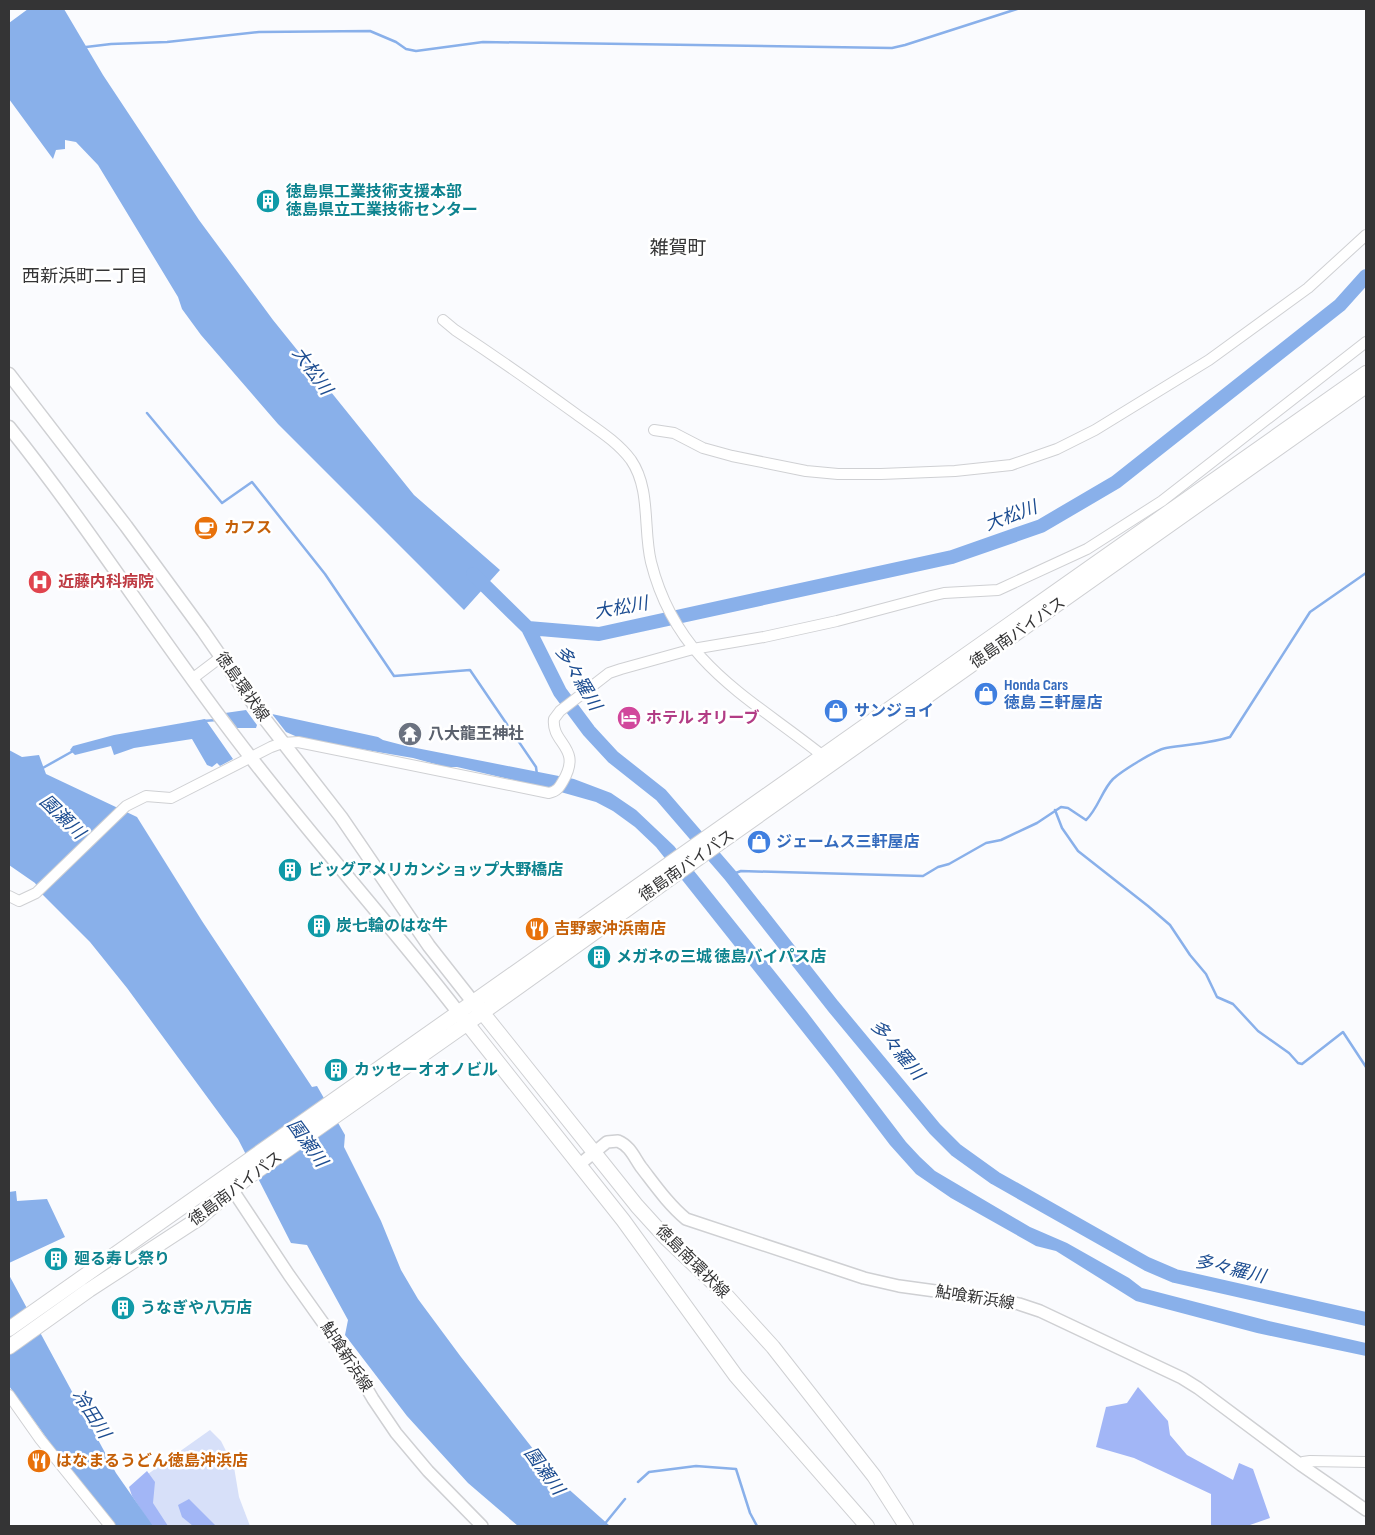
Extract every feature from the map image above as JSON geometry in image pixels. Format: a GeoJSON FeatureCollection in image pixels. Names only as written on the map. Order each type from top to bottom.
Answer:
{"type":"FeatureCollection","features":[{"type":"Feature","properties":{"kind":"highway","name":"徳島南バイパス"},"geometry":{"type":"LineString","coordinates":[[828,760],[1366,373]]}},
{"type":"Feature","properties":{"kind":"highway","name":"徳島南バイパス"},"geometry":{"type":"LineString","coordinates":[[9,1347],[198,1219],[247,1178],[336,1116],[463,1018],[717,837],[1366,386]]}},
{"type":"Feature","properties":{"kind":"highway","name":"徳島南環状線"},"geometry":{"type":"LineString","coordinates":[[478,1007],[637,1206],[667,1239],[725,1294],[773,1347],[874,1476],[906,1526]]}},
{"type":"Feature","properties":{"kind":"highway","name":"徳島南バイパス"},"geometry":{"type":"LineString","coordinates":[[9,1329],[329,1103],[463,1018]]}},
{"type":"Feature","properties":{"kind":"highway","name":"徳島南環状線"},"geometry":{"type":"LineString","coordinates":[[463,1018],[623,1220],[736,1376],[867,1526]]}},
{"type":"Feature","properties":{"kind":"main road","name":"徳島環状線"},"geometry":{"type":"LineString","coordinates":[[9,374],[126,526],[257,709],[341,817],[430,946],[478,1007]]}},
{"type":"Feature","properties":{"kind":"main road"},"geometry":{"type":"LineString","coordinates":[[9,426],[68,503],[234,737],[318,842],[414,955],[463,1018]]}},
{"type":"Feature","properties":{"kind":"main road","name":"鮎喰新浜線"},"geometry":{"type":"LineString","coordinates":[[580,1164],[607,1142],[618,1140],[631,1149],[638,1162],[676,1211],[686,1219],[698,1224],[864,1278],[899,1286],[1001,1300],[1040,1312],[1182,1378],[1366,1510]]}},
{"type":"Feature","properties":{"kind":"main road","name":"鮎喰新浜線"},"geometry":{"type":"LineString","coordinates":[[224,1177],[353,1365],[396,1433],[428,1471],[482,1526]]}},
{"type":"Feature","properties":{"kind":"street"},"geometry":{"type":"LineString","coordinates":[[654,430],[674,434],[703,448],[725,454],[806,471],[838,474],[881,474],[954,471],[1011,465],[1057,449],[1095,430],[1209,360],[1308,288],[1366,235]]}},
{"type":"Feature","properties":{"kind":"street"},"geometry":{"type":"LineString","coordinates":[[443,320],[606,436],[630,458],[641,479],[648,549],[656,581],[665,604],[691,646],[738,693],[828,760]]}},
{"type":"Feature","properties":{"kind":"street"},"geometry":{"type":"LineString","coordinates":[[9,896],[19,901],[43,888],[126,806],[146,796],[171,798],[250,756],[282,742],[298,742],[549,793],[558,789],[568,774],[570,757],[566,746],[556,731],[554,724],[556,715],[609,674],[691,646],[773,635],[944,593],[998,590],[1026,578],[1087,549],[1162,501],[1366,342]]}},
{"type":"Feature","properties":{"kind":"street"},"geometry":{"type":"LineString","coordinates":[[192,679],[221,657]]}},
{"type":"Feature","properties":{"kind":"street"},"geometry":{"type":"LineString","coordinates":[[9,1395],[40,1439],[110,1526]]}},
{"type":"Feature","properties":{"kind":"street"},"geometry":{"type":"LineString","coordinates":[[1301,1465],[1310,1461],[1366,1462]]}},
{"type":"Feature","properties":{"kind":"shaded area"},"geometry":{"type":"Polygon","coordinates":[[[1138,1387],[1168,1421],[1170,1435],[1187,1455],[1233,1480],[1239,1463],[1253,1469],[1270,1518],[1247,1526],[1211,1526],[1211,1494],[1134,1458],[1096,1447],[1106,1407],[1127,1403],[1138,1387]]]}},
{"type":"Feature","properties":{"kind":"shaded area"},"geometry":{"type":"Polygon","coordinates":[[[210,1430],[221,1441],[234,1467],[239,1497],[250,1526],[159,1526],[131,1486],[210,1430]]]}},
{"type":"Feature","properties":{"kind":"shaded area"},"geometry":{"type":"Polygon","coordinates":[[[147,1471],[155,1482],[153,1503],[168,1526],[152,1526],[132,1496],[129,1487],[147,1471]]]}},
{"type":"Feature","properties":{"kind":"shaded area"},"geometry":{"type":"Polygon","coordinates":[[[189,1499],[216,1526],[193,1526],[182,1517],[178,1505],[189,1499]]]}},
{"type":"Feature","properties":{"kind":"water"},"geometry":{"type":"Polygon","coordinates":[[[28,9],[64,9],[103,75],[199,220],[273,320],[414,495],[500,570],[464,610],[278,424],[201,335],[182,309],[178,297],[98,165],[76,142],[65,140],[65,149],[56,150],[53,159],[9,99],[9,23],[28,9]]]}},
{"type":"Feature","properties":{"kind":"water"},"geometry":{"type":"Polygon","coordinates":[[[246,710],[257,725],[256,728],[236,728],[225,713],[246,710]]]}},
{"type":"Feature","properties":{"kind":"water"},"geometry":{"type":"Polygon","coordinates":[[[272,714],[378,737],[406,746],[574,779],[611,793],[636,810],[674,846],[807,1012],[906,1142],[935,1171],[1030,1227],[1067,1243],[1129,1278],[1142,1288],[1269,1321],[1366,1343],[1366,1356],[1257,1333],[1136,1301],[1056,1251],[1036,1246],[951,1198],[916,1174],[890,1145],[656,847],[635,827],[613,811],[596,802],[543,787],[457,767],[446,767],[413,758],[302,739],[286,732],[272,714]]]}},
{"type":"Feature","properties":{"kind":"water"},"geometry":{"type":"Polygon","coordinates":[[[205,719],[233,759],[220,766],[217,763],[212,767],[207,765],[192,739],[134,748],[114,755],[111,746],[75,755],[70,750],[73,746],[114,735],[205,719]]]}},
{"type":"Feature","properties":{"kind":"water","name":"園瀬川"},"geometry":{"type":"Polygon","coordinates":[[[9,750],[22,757],[39,755],[46,774],[137,817],[202,921],[312,1087],[317,1086],[345,1135],[344,1147],[381,1221],[401,1270],[418,1299],[555,1477],[610,1526],[518,1526],[468,1483],[407,1416],[345,1335],[348,1320],[307,1245],[291,1243],[238,1139],[127,988],[90,942],[42,894],[35,883],[9,865],[9,750]]]}},
{"type":"Feature","properties":{"kind":"water"},"geometry":{"type":"Polygon","coordinates":[[[16,1191],[17,1201],[47,1199],[65,1237],[9,1263],[9,1192],[16,1191]]]}},
{"type":"Feature","properties":{"kind":"water"},"geometry":{"type":"Polygon","coordinates":[[[9,1275],[116,1473],[153,1526],[115,1526],[61,1458],[9,1386],[9,1275]]]}},
{"type":"Feature","properties":{"kind":"waterway"},"geometry":{"type":"LineString","coordinates":[[86,47],[167,42],[259,32],[370,31],[396,42],[406,49],[416,51],[483,42],[892,48],[1017,9]]}},
{"type":"Feature","properties":{"kind":"waterway","name":"大松川"},"geometry":{"type":"LineString","coordinates":[[528,628],[599,634],[952,557],[1041,526],[1116,482],[1340,305],[1366,276]]}},
{"type":"Feature","properties":{"kind":"waterway"},"geometry":{"type":"LineString","coordinates":[[147,413],[222,503],[252,482],[325,574],[394,676],[470,670],[536,767],[537,775]]}},
{"type":"Feature","properties":{"kind":"waterway"},"geometry":{"type":"LineString","coordinates":[[730,875],[741,871],[923,876],[986,843],[1001,840],[1037,823],[1061,807],[1068,808],[1086,820],[1113,779],[1131,766],[1166,748],[1206,743],[1230,737],[1310,612],[1366,573]]}},
{"type":"Feature","properties":{"kind":"waterway","name":"多々羅川"},"geometry":{"type":"LineString","coordinates":[[473,574],[528,628],[560,692],[589,731],[613,757],[661,795],[730,875],[833,1006],[935,1129],[956,1150],[995,1178],[1147,1264],[1175,1276],[1366,1319]]}},
{"type":"Feature","properties":{"kind":"waterway"},"geometry":{"type":"LineString","coordinates":[[203,721],[217,720]]}},
{"type":"Feature","properties":{"kind":"waterway"},"geometry":{"type":"LineString","coordinates":[[41,769],[73,751]]}},
{"type":"Feature","properties":{"kind":"waterway"},"geometry":{"type":"LineString","coordinates":[[1055,810],[1062,828],[1078,851],[1170,925],[1190,955],[1206,974],[1217,997],[1233,1004],[1258,1031],[1289,1053],[1298,1063],[1302,1064],[1343,1032],[1366,1067]]}},
{"type":"Feature","properties":{"kind":"waterway"},"geometry":{"type":"LineString","coordinates":[[638,1482],[649,1472],[696,1466],[736,1469],[750,1513],[757,1526]]}},
{"type":"Feature","properties":{"kind":"waterway"},"geometry":{"type":"LineString","coordinates":[[603,1526],[625,1499]]}},
{"type":"Feature","properties":{"kind":"place","name":"徳島県工業技術支援本部 徳島県立工業技術センター"},"geometry":{"type":"Point","coordinates":[268,201]}},
{"type":"Feature","properties":{"kind":"place","name":"カフス"},"geometry":{"type":"Point","coordinates":[206,528]}},
{"type":"Feature","properties":{"kind":"place","name":"近藤内科病院"},"geometry":{"type":"Point","coordinates":[40,582]}},
{"type":"Feature","properties":{"kind":"place","name":"Honda Cars 徳島 三軒屋店"},"geometry":{"type":"Point","coordinates":[986,694]}},
{"type":"Feature","properties":{"kind":"place","name":"サンジョイ"},"geometry":{"type":"Point","coordinates":[836,711]}},
{"type":"Feature","properties":{"kind":"place","name":"ホテル オリーブ"},"geometry":{"type":"Point","coordinates":[629,718]}},
{"type":"Feature","properties":{"kind":"place","name":"八大龍王神社"},"geometry":{"type":"Point","coordinates":[410,734]}},
{"type":"Feature","properties":{"kind":"place","name":"ジェームス三軒屋店"},"geometry":{"type":"Point","coordinates":[759,842]}},
{"type":"Feature","properties":{"kind":"place","name":"ビッグアメリカンショップ大野橋店"},"geometry":{"type":"Point","coordinates":[290,870]}},
{"type":"Feature","properties":{"kind":"place","name":"炭七輪のはな牛"},"geometry":{"type":"Point","coordinates":[319,926]}},
{"type":"Feature","properties":{"kind":"place","name":"吉野家沖浜南店"},"geometry":{"type":"Point","coordinates":[537,929]}},
{"type":"Feature","properties":{"kind":"place","name":"メガネの三城 徳島バイパス店"},"geometry":{"type":"Point","coordinates":[599,957]}},
{"type":"Feature","properties":{"kind":"place","name":"カッセーオオノビル"},"geometry":{"type":"Point","coordinates":[336,1070]}},
{"type":"Feature","properties":{"kind":"place","name":"廻る寿し祭り"},"geometry":{"type":"Point","coordinates":[56,1259]}},
{"type":"Feature","properties":{"kind":"place","name":"うなぎや八万店"},"geometry":{"type":"Point","coordinates":[123,1308]}},
{"type":"Feature","properties":{"kind":"place","name":"はなまるうどん徳島沖浜店"},"geometry":{"type":"Point","coordinates":[39,1461]}},
{"type":"Feature","properties":{"kind":"district","name":"雑賀町"},"geometry":{"type":"Point","coordinates":[678,248]}},
{"type":"Feature","properties":{"kind":"district","name":"西新浜町二丁目"},"geometry":{"type":"Point","coordinates":[85,276]}},
{"type":"Feature","properties":{"kind":"water label","name":"冷田川"},"geometry":{"type":"Point","coordinates":[91,1414]}}]}
